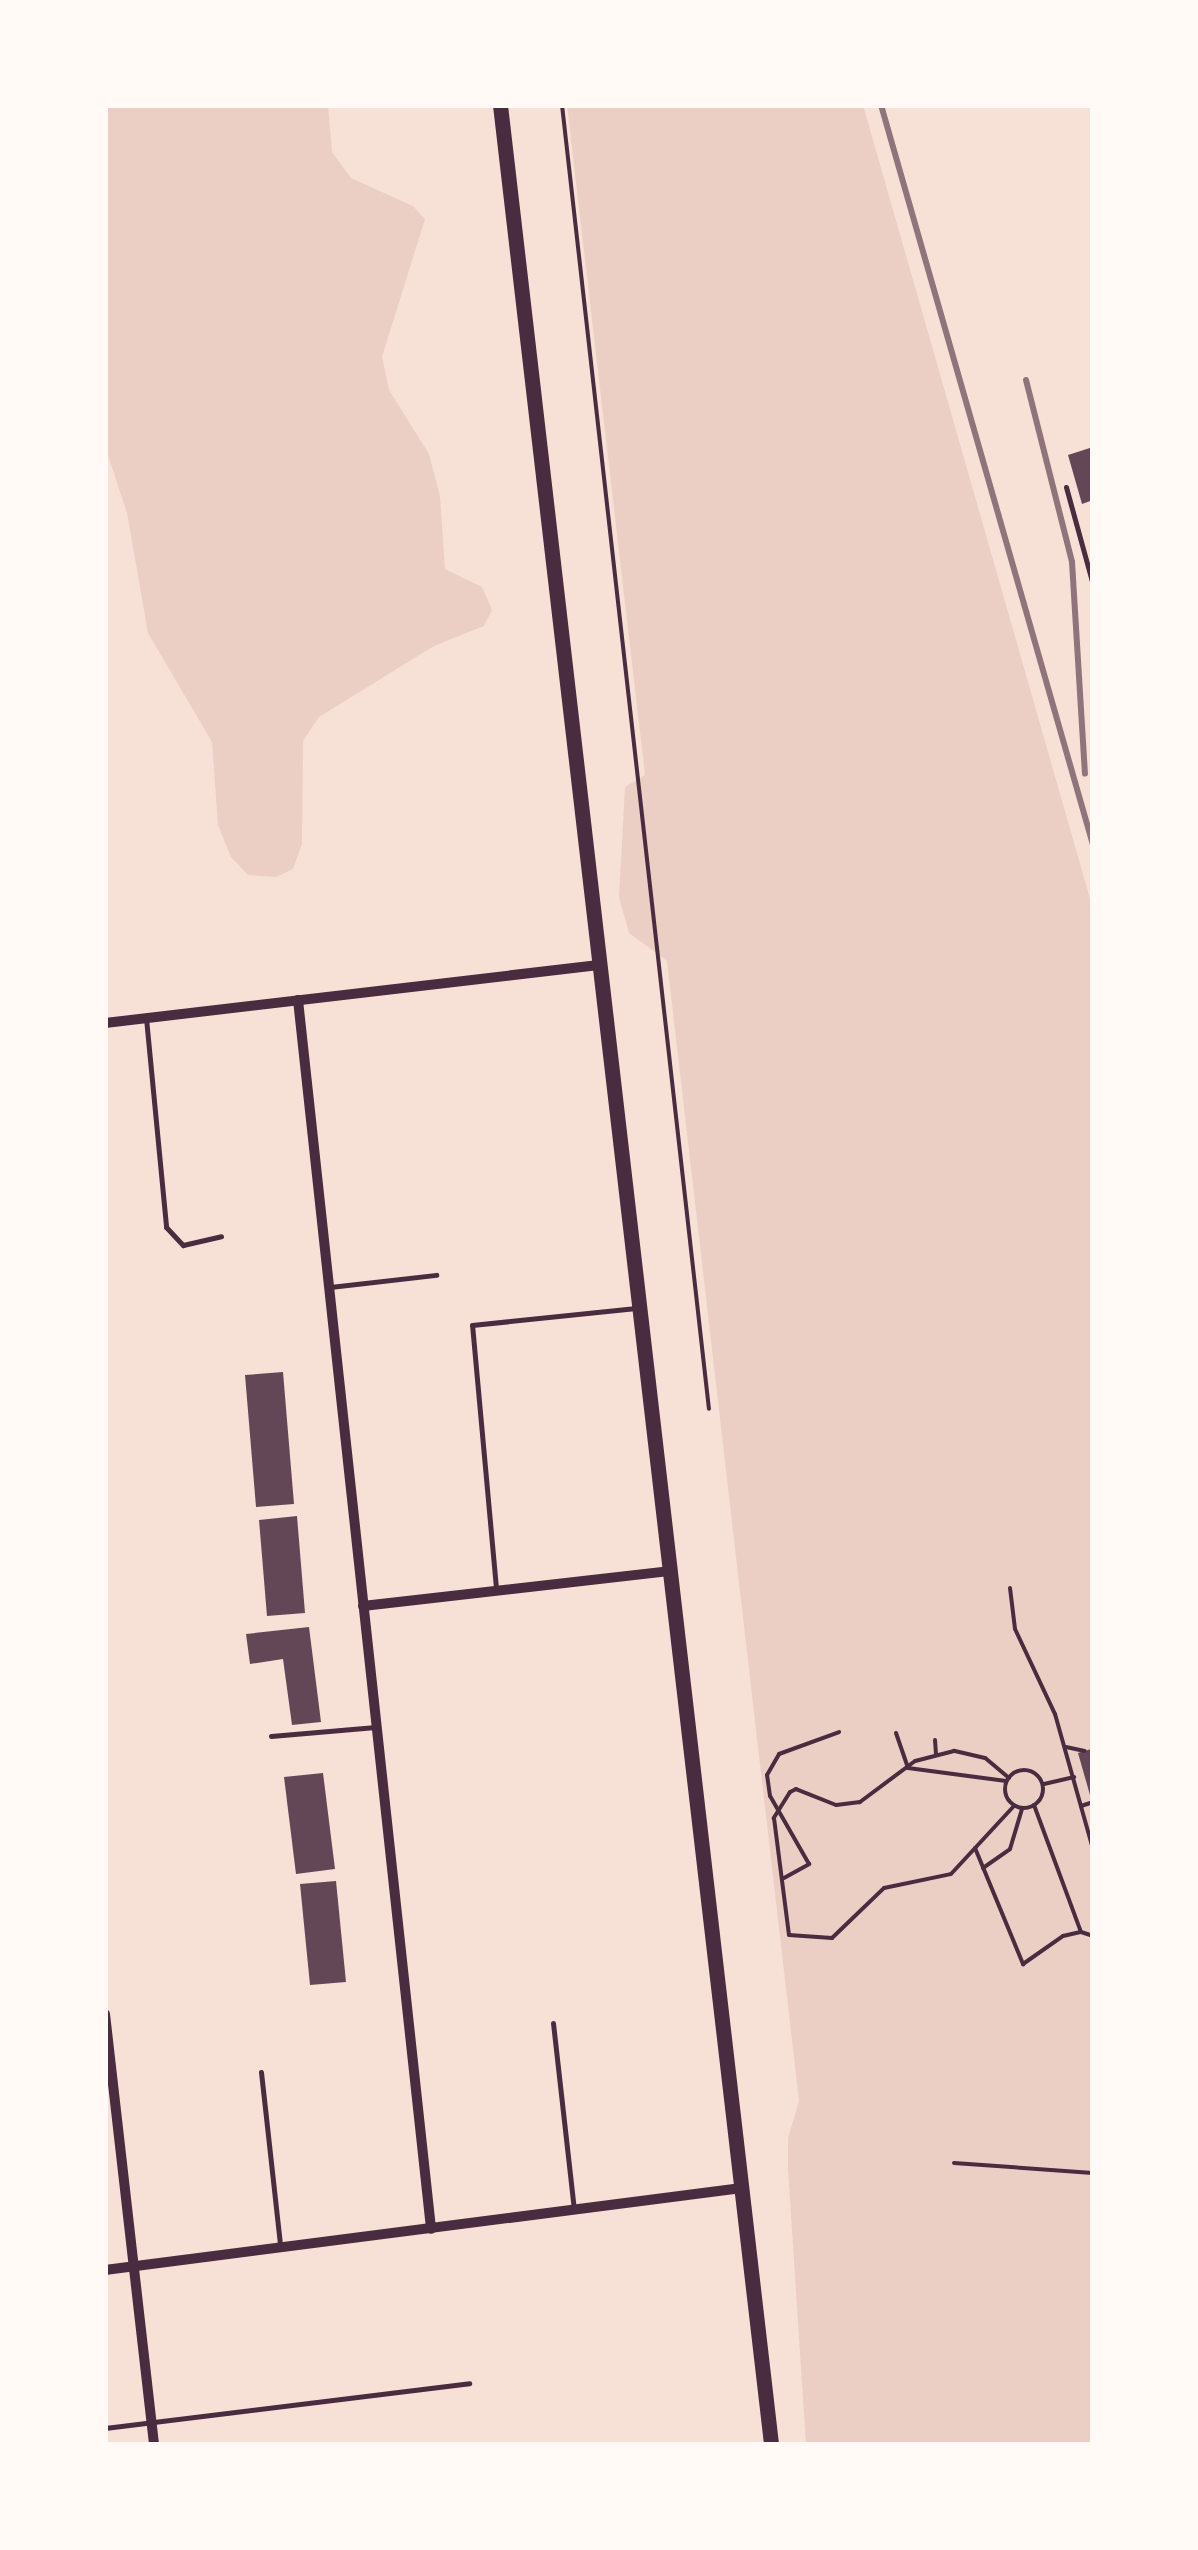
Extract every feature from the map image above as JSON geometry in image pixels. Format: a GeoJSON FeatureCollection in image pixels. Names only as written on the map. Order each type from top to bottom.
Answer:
{"type":"FeatureCollection","features":[{"type":"Feature","properties":{"kind":"main road"},"geometry":{"type":"LineString","coordinates":[[500,105],[771,2445]]}},
{"type":"Feature","properties":{"kind":"street"},"geometry":{"type":"LineString","coordinates":[[105,1023],[598,965]]}},
{"type":"Feature","properties":{"kind":"street"},"geometry":{"type":"LineString","coordinates":[[298,1000],[431,2229]]}},
{"type":"Feature","properties":{"kind":"street"},"geometry":{"type":"LineString","coordinates":[[363,1606],[669,1571]]}},
{"type":"Feature","properties":{"kind":"street"},"geometry":{"type":"LineString","coordinates":[[105,2014],[110,2114],[154,2445]]}},
{"type":"Feature","properties":{"kind":"street"},"geometry":{"type":"LineString","coordinates":[[105,2270],[742,2188]]}},
{"type":"Feature","properties":{"kind":"lane"},"geometry":{"type":"LineString","coordinates":[[959,105],[977,105]]}},
{"type":"Feature","properties":{"kind":"lane"},"geometry":{"type":"LineString","coordinates":[[1066,487],[1093,586]]}},
{"type":"Feature","properties":{"kind":"lane"},"geometry":{"type":"LineString","coordinates":[[146,1018],[166,1227],[182,1244],[221,1236]]}},
{"type":"Feature","properties":{"kind":"lane"},"geometry":{"type":"LineString","coordinates":[[330,1287],[436,1276]]}},
{"type":"Feature","properties":{"kind":"lane"},"geometry":{"type":"LineString","coordinates":[[496,1591],[472,1326],[637,1308]]}},
{"type":"Feature","properties":{"kind":"lane"},"geometry":{"type":"LineString","coordinates":[[271,1736],[376,1727]]}},
{"type":"Feature","properties":{"kind":"lane"},"geometry":{"type":"LineString","coordinates":[[554,2023],[574,2211]]}},
{"type":"Feature","properties":{"kind":"lane"},"geometry":{"type":"LineString","coordinates":[[260,2072],[281,2248]]}},
{"type":"Feature","properties":{"kind":"lane"},"geometry":{"type":"LineString","coordinates":[[105,2428],[470,2383]]}},
{"type":"Feature","properties":{"kind":"path"},"geometry":{"type":"LineString","coordinates":[[562,105],[709,1409]]}},
{"type":"Feature","properties":{"kind":"path"},"geometry":{"type":"LineString","coordinates":[[1010,1588],[1015,1629],[1066,1747],[1093,1849]]}},
{"type":"Feature","properties":{"kind":"path"},"geometry":{"type":"LineString","coordinates":[[839,1732],[778,1754],[766,1784],[809,1864],[779,1884],[789,1935],[822,1940],[840,1932],[884,1888],[950,1874],[1014,1806]]}},
{"type":"Feature","properties":{"kind":"path"},"geometry":{"type":"LineString","coordinates":[[896,1733],[908,1768]]}},
{"type":"Feature","properties":{"kind":"path"},"geometry":{"type":"LineString","coordinates":[[935,1740],[936,1754]]}},
{"type":"Feature","properties":{"kind":"path"},"geometry":{"type":"LineString","coordinates":[[1066,1747],[1085,1751]]}},
{"type":"Feature","properties":{"kind":"path"},"geometry":{"type":"LineString","coordinates":[[784,1878],[776,1850],[776,1808],[796,1789],[836,1805],[860,1802],[908,1768],[936,1754],[976,1754],[1008,1779]]}},
{"type":"Feature","properties":{"kind":"path"},"geometry":{"type":"LineString","coordinates":[[908,1768],[1008,1779],[1025,1770],[1042,1784]]}},
{"type":"Feature","properties":{"kind":"path"},"geometry":{"type":"LineString","coordinates":[[1042,1784],[1074,1776]]}},
{"type":"Feature","properties":{"kind":"path"},"geometry":{"type":"LineString","coordinates":[[1008,1779],[1006,1797],[1014,1806],[1034,1805]]}},
{"type":"Feature","properties":{"kind":"path"},"geometry":{"type":"LineString","coordinates":[[1042,1784],[1034,1805],[1082,1932]]}},
{"type":"Feature","properties":{"kind":"path"},"geometry":{"type":"LineString","coordinates":[[1081,1806],[1093,1802]]}},
{"type":"Feature","properties":{"kind":"path"},"geometry":{"type":"LineString","coordinates":[[983,1868],[1010,1849],[1022,1808]]}},
{"type":"Feature","properties":{"kind":"path"},"geometry":{"type":"LineString","coordinates":[[974,1848],[1023,1964],[1063,1936],[1082,1932],[1093,1936]]}},
{"type":"Feature","properties":{"kind":"path"},"geometry":{"type":"LineString","coordinates":[[954,2163],[1093,2173]]}},
{"type":"Feature","properties":{"kind":"shaded area"},"geometry":{"type":"Polygon","coordinates":[[[105,105],[328,105],[332,152],[351,178],[413,206],[425,219],[382,357],[389,390],[429,454],[440,496],[445,569],[482,587],[492,610],[484,626],[434,646],[319,717],[303,741],[302,844],[293,869],[276,877],[248,875],[231,857],[218,825],[212,742],[148,633],[127,513],[105,446],[105,105]]]}},
{"type":"Feature","properties":{"kind":"shaded area"},"geometry":{"type":"Polygon","coordinates":[[[567,105],[863,105],[1093,909],[1093,2445],[806,2445],[788,2169],[788,2138],[799,2101],[667,961],[629,933],[619,897],[625,787],[645,775],[567,105]]]}},
{"type":"Feature","properties":{"kind":"building"},"geometry":{"type":"Polygon","coordinates":[[[1093,447],[1093,500],[1082,504],[1068,455],[1093,447]]]}},
{"type":"Feature","properties":{"kind":"building"},"geometry":{"type":"Polygon","coordinates":[[[283,1372],[294,1504],[256,1507],[245,1375],[283,1372]]]}},
{"type":"Feature","properties":{"kind":"building"},"geometry":{"type":"Polygon","coordinates":[[[297,1516],[305,1613],[267,1616],[259,1520],[297,1516]]]}},
{"type":"Feature","properties":{"kind":"building"},"geometry":{"type":"Polygon","coordinates":[[[309,1627],[321,1722],[292,1725],[283,1659],[250,1664],[246,1634],[309,1627]]]}},
{"type":"Feature","properties":{"kind":"building"},"geometry":{"type":"Polygon","coordinates":[[[1091,1749],[1093,1756],[1092,1802],[1078,1753],[1091,1749]]]}},
{"type":"Feature","properties":{"kind":"building"},"geometry":{"type":"Polygon","coordinates":[[[323,1773],[335,1869],[296,1874],[284,1777],[323,1773]]]}},
{"type":"Feature","properties":{"kind":"building"},"geometry":{"type":"Polygon","coordinates":[[[336,1881],[346,1982],[310,1985],[300,1884],[336,1881]]]}},
{"type":"Feature","properties":{"kind":"railway"},"geometry":{"type":"LineString","coordinates":[[881,105],[1093,845]]}},
{"type":"Feature","properties":{"kind":"railway"},"geometry":{"type":"LineString","coordinates":[[1026,380],[1072,562],[1085,774]]}}]}
